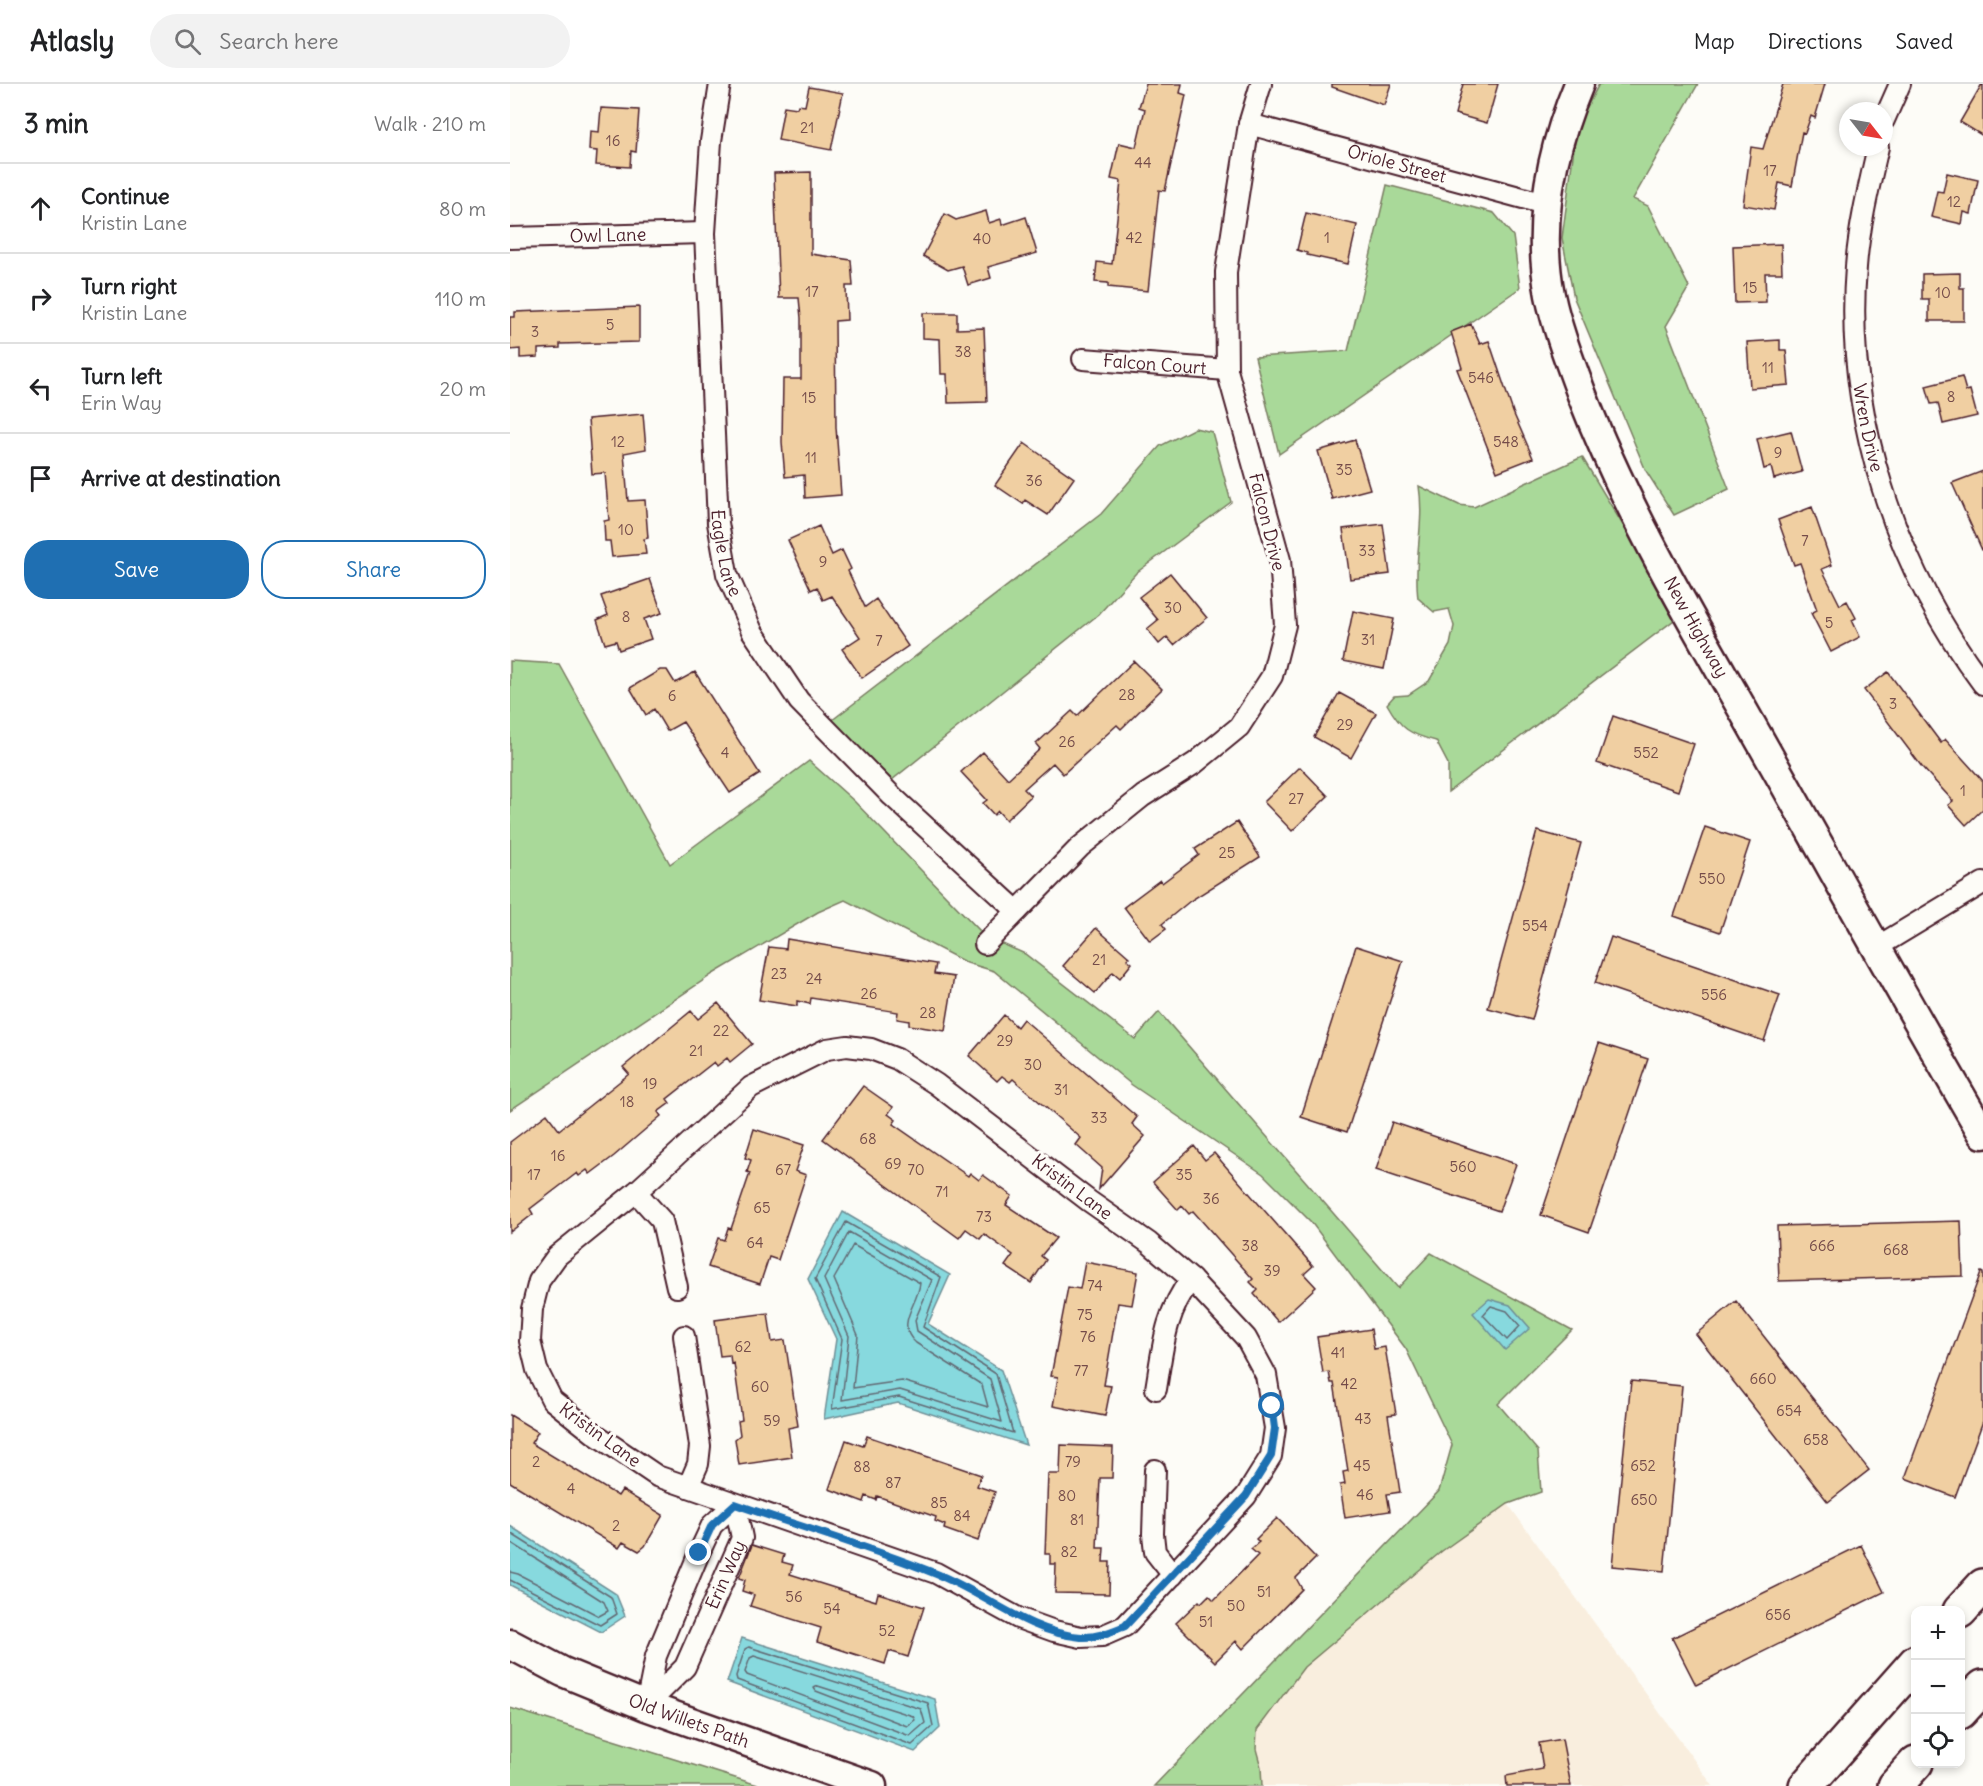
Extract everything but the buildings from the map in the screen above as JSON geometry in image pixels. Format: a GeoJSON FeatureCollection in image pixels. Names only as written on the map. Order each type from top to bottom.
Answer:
{"type":"FeatureCollection","features":[{"type":"Feature","properties":{"kind":"highway"},"geometry":{"type":"LineString","coordinates":[[1965,1606],[1983,1586]]}},
{"type":"Feature","properties":{"kind":"highway"},"geometry":{"type":"LineString","coordinates":[[1806,1786],[1911,1668]]}},
{"type":"Feature","properties":{"kind":"highway"},"geometry":{"type":"LineString","coordinates":[[1965,1707],[1983,1687]]}},
{"type":"Feature","properties":{"kind":"highway"},"geometry":{"type":"LineString","coordinates":[[1895,1786],[1911,1768]]}},
{"type":"Feature","properties":{"kind":"street","name":"Eagle Lane"},"geometry":{"type":"LineString","coordinates":[[720,84],[711,141],[705,233],[718,523],[727,574],[752,631],[799,701],[892,796],[1017,911]]}},
{"type":"Feature","properties":{"kind":"street","name":"Falcon Drive"},"geometry":{"type":"LineString","coordinates":[[985,944],[1080,847],[1143,796],[1195,763],[1239,727],[1272,676],[1285,625],[1280,560],[1227,370],[1226,272],[1249,124],[1262,84]]}},
{"type":"Feature","properties":{"kind":"street","name":"New Highway"},"geometry":{"type":"LineString","coordinates":[[1579,84],[1560,128],[1545,204],[1545,242],[1550,295],[1568,356],[1601,444],[1671,583],[1983,1134]]}},
{"type":"Feature","properties":{"kind":"street"},"geometry":{"type":"LineString","coordinates":[[1892,102],[1900,84]]}},
{"type":"Feature","properties":{"kind":"street","name":"Oriole Street"},"geometry":{"type":"LineString","coordinates":[[1249,124],[1545,204]]}},
{"type":"Feature","properties":{"kind":"street","name":"Wren Drive"},"geometry":{"type":"LineString","coordinates":[[1876,156],[1856,268],[1860,402],[1899,538],[1925,591],[1983,684]]}},
{"type":"Feature","properties":{"kind":"street","name":"Owl Lane"},"geometry":{"type":"LineString","coordinates":[[510,238],[705,233]]}},
{"type":"Feature","properties":{"kind":"street","name":"Falcon Court"},"geometry":{"type":"LineString","coordinates":[[1083,359],[1227,370]]}},
{"type":"Feature","properties":{"kind":"street"},"geometry":{"type":"LineString","coordinates":[[1877,947],[1983,884]]}},
{"type":"Feature","properties":{"kind":"street","name":"Kristin Lane"},"geometry":{"type":"LineString","coordinates":[[847,1046],[872,1049],[897,1059],[936,1083],[1089,1201],[1149,1243],[1191,1279],[1246,1338],[1266,1375],[1275,1428],[1271,1456],[1246,1496],[1173,1575],[1125,1626],[1102,1636],[1081,1637],[1054,1631],[1018,1618],[936,1573],[657,1476],[595,1434],[552,1400],[537,1370],[530,1341],[532,1309],[539,1281],[557,1256],[636,1192],[752,1087],[827,1049],[847,1046]]}},
{"type":"Feature","properties":{"kind":"street"},"geometry":{"type":"LineString","coordinates":[[636,1192],[662,1221],[677,1287]]}},
{"type":"Feature","properties":{"kind":"street"},"geometry":{"type":"LineString","coordinates":[[1156,1389],[1168,1321],[1177,1298],[1191,1279]]}},
{"type":"Feature","properties":{"kind":"street"},"geometry":{"type":"LineString","coordinates":[[684,1336],[700,1446],[698,1464],[687,1487]]}},
{"type":"Feature","properties":{"kind":"street"},"geometry":{"type":"LineString","coordinates":[[1155,1470],[1153,1534],[1155,1551],[1173,1575]]}},
{"type":"Feature","properties":{"kind":"street","name":"Erin Way"},"geometry":{"type":"LineString","coordinates":[[646,1706],[685,1667],[742,1538],[735,1504]]}},
{"type":"Feature","properties":{"kind":"street","name":"Erin Way"},"geometry":{"type":"LineString","coordinates":[[646,1706],[656,1656],[699,1553],[712,1525],[735,1504]]}},
{"type":"Feature","properties":{"kind":"street","name":"Old Willets Path"},"geometry":{"type":"LineString","coordinates":[[510,1644],[563,1672],[646,1706],[872,1786]]}},
{"type":"Feature","properties":{"kind":"shaded area"},"geometry":{"type":"Polygon","coordinates":[[[1508,1504],[1713,1786],[1246,1786],[1248,1731],[1304,1667],[1442,1551],[1508,1504]]]}},
{"type":"Feature","properties":{"kind":"green space"},"geometry":{"type":"Polygon","coordinates":[[[1599,84],[1698,84],[1633,199],[1648,206],[1689,287],[1666,326],[1729,489],[1674,515],[1646,471],[1574,298],[1562,238],[1577,126],[1599,84]]]}},
{"type":"Feature","properties":{"kind":"green space"},"geometry":{"type":"Polygon","coordinates":[[[1387,185],[1494,213],[1513,236],[1520,288],[1279,454],[1255,357],[1348,351],[1387,185]]]}},
{"type":"Feature","properties":{"kind":"green space"},"geometry":{"type":"Polygon","coordinates":[[[1195,428],[1212,432],[1231,502],[1136,573],[1099,614],[892,780],[831,721],[1101,514],[1160,446],[1195,428]]]}},
{"type":"Feature","properties":{"kind":"green space"},"geometry":{"type":"Polygon","coordinates":[[[1582,457],[1678,617],[1448,792],[1448,764],[1436,741],[1412,733],[1402,725],[1387,704],[1394,696],[1408,695],[1429,681],[1450,645],[1454,626],[1449,609],[1434,612],[1418,598],[1417,570],[1421,514],[1419,486],[1459,505],[1474,507],[1582,457]]]}},
{"type":"Feature","properties":{"kind":"green space"},"geometry":{"type":"Polygon","coordinates":[[[510,661],[559,664],[670,864],[809,761],[854,801],[985,936],[1025,954],[1135,1039],[1159,1012],[1398,1288],[1431,1253],[1572,1330],[1498,1404],[1538,1451],[1541,1492],[1508,1504],[1442,1551],[1304,1667],[1257,1730],[1256,1749],[1261,1767],[1262,1786],[1154,1786],[1439,1491],[1452,1445],[1406,1349],[1311,1222],[1263,1174],[1132,1085],[994,971],[967,963],[845,900],[818,912],[713,974],[510,1110],[510,661]]]}},
{"type":"Feature","properties":{"kind":"green space"},"geometry":{"type":"Polygon","coordinates":[[[510,1708],[761,1786],[510,1786],[510,1708]]]}},
{"type":"Feature","properties":{"kind":"water"},"geometry":{"type":"Polygon","coordinates":[[[843,1212],[950,1275],[928,1324],[1001,1370],[1026,1445],[898,1403],[824,1419],[836,1339],[808,1279],[843,1212]]]}},
{"type":"Feature","properties":{"kind":"water"},"geometry":{"type":"Polygon","coordinates":[[[1489,1299],[1510,1305],[1530,1328],[1505,1350],[1473,1313],[1489,1299]]]}},
{"type":"Feature","properties":{"kind":"water"},"geometry":{"type":"Polygon","coordinates":[[[510,1526],[616,1594],[625,1616],[601,1632],[510,1585],[510,1526]]]}},
{"type":"Feature","properties":{"kind":"water"},"geometry":{"type":"Polygon","coordinates":[[[742,1638],[935,1699],[940,1728],[915,1752],[727,1682],[742,1638]]]}},
{"type":"Feature","properties":{"kind":"route"},"geometry":{"type":"LineString","coordinates":[[699,1553],[712,1525],[735,1504],[936,1573],[1018,1618],[1054,1631],[1081,1637],[1102,1636],[1125,1626],[1246,1496],[1271,1456],[1275,1428],[1272,1406]]}}]}
